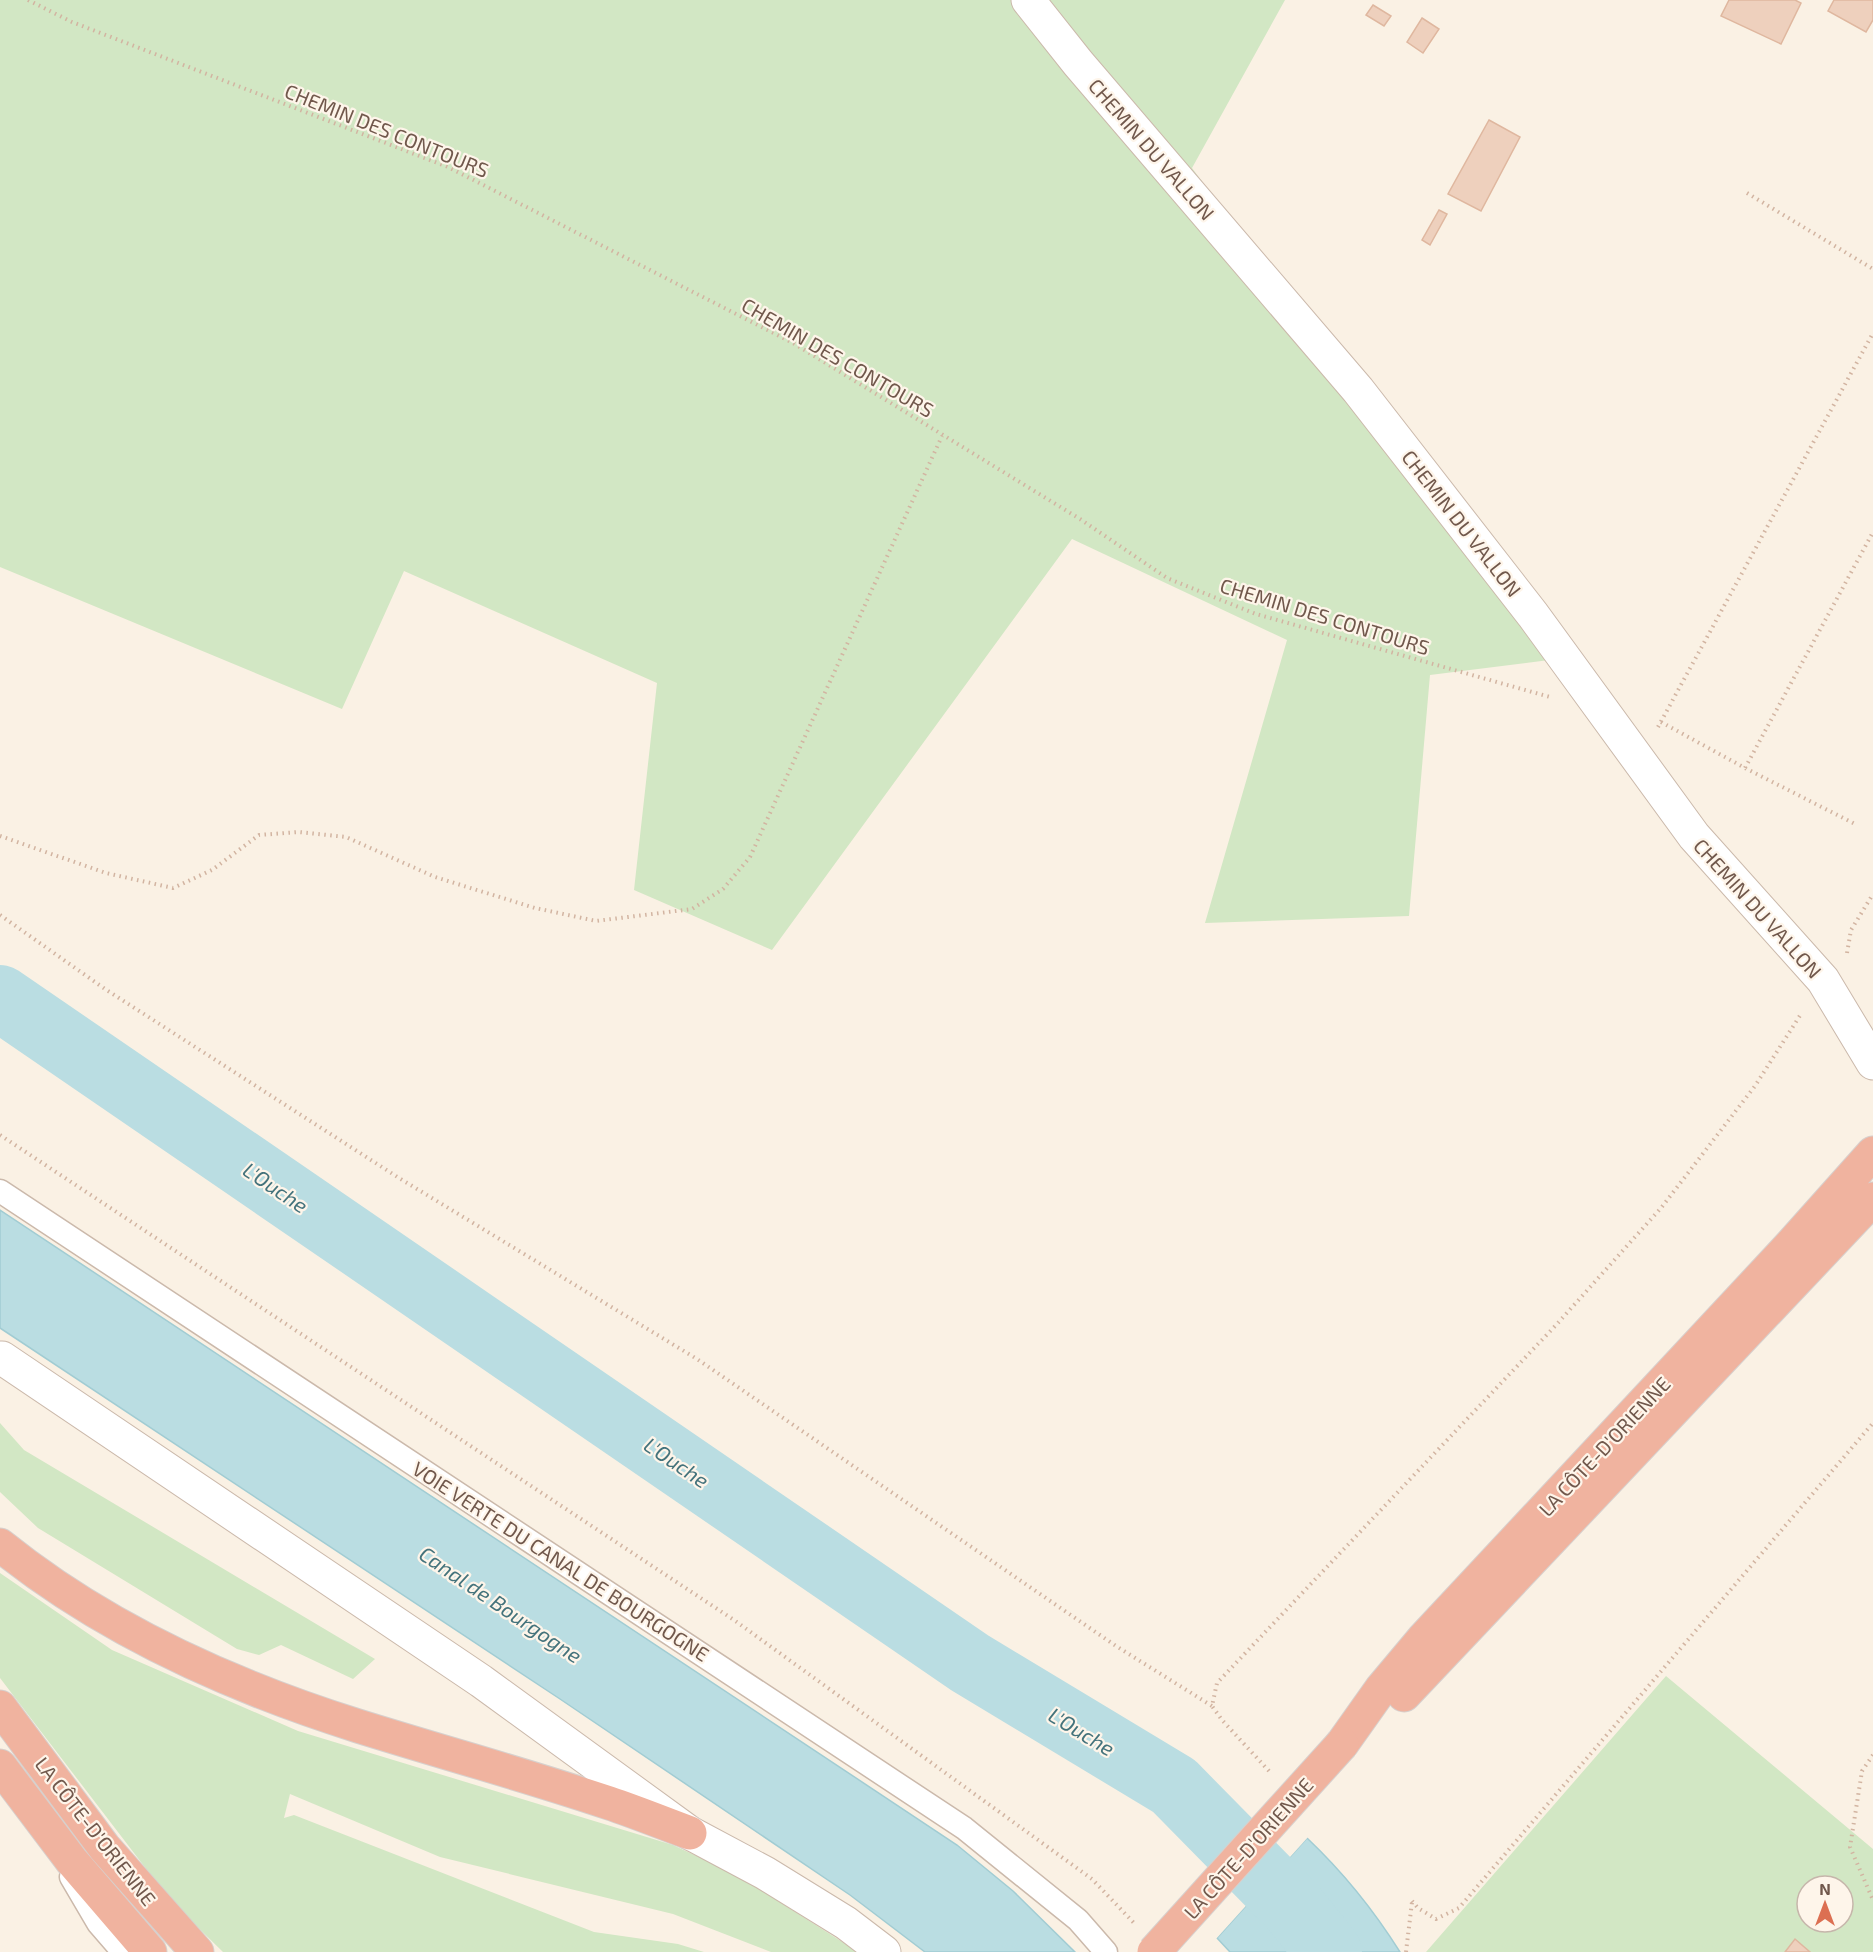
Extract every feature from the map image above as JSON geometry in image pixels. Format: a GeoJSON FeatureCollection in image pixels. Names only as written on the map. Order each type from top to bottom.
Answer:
{"type":"FeatureCollection","features":[{"type":"Feature","properties":{"kind":"highway","name":"LA CÔTE-D'ORIENNE"},"geometry":{"type":"LineString","coordinates":[[1342,1744],[1381,1689],[1423,1639],[1788,1248],[1873,1153]]}},
{"type":"Feature","properties":{"kind":"highway","name":"LA CÔTE-D'ORIENNE"},"geometry":{"type":"LineString","coordinates":[[1146,1940],[1342,1744],[1393,1707],[1873,1199]]}},
{"type":"Feature","properties":{"kind":"highway"},"geometry":{"type":"LineString","coordinates":[[0,1545],[98,1613],[154,1644],[224,1676],[356,1725],[611,1803],[690,1833]]}},
{"type":"Feature","properties":{"kind":"highway","name":"LA CÔTE-D'ORIENNE"},"geometry":{"type":"LineString","coordinates":[[0,1707],[104,1847],[197,1952]]}},
{"type":"Feature","properties":{"kind":"highway","name":"LA CÔTE-D'ORIENNE"},"geometry":{"type":"LineString","coordinates":[[0,1766],[71,1860],[150,1952]]}},
{"type":"Feature","properties":{"kind":"street","name":"CHEMIN DU VALLON"},"geometry":{"type":"LineString","coordinates":[[1028,0],[1078,63],[1358,390],[1533,615],[1694,836],[1831,993],[1873,1063]]}},
{"type":"Feature","properties":{"kind":"street"},"geometry":{"type":"LineString","coordinates":[[2,1358],[481,1681],[690,1833],[776,1879],[846,1923],[884,1952]]}},
{"type":"Feature","properties":{"kind":"lane","name":"VOIE VERTE DU CANAL DE BOURGOGNE"},"geometry":{"type":"LineString","coordinates":[[0,1191],[964,1828],[1078,1920],[1106,1952]]}},
{"type":"Feature","properties":{"kind":"lane"},"geometry":{"type":"LineString","coordinates":[[24,1799],[98,1923],[123,1952]]}},
{"type":"Feature","properties":{"kind":"path","name":"CHEMIN DES CONTOURS"},"geometry":{"type":"LineString","coordinates":[[28,0],[72,22],[448,167],[794,343],[1080,519],[1167,578],[1256,614],[1524,692],[1600,709]]}},
{"type":"Feature","properties":{"kind":"path"},"geometry":{"type":"LineString","coordinates":[[1746,193],[1873,269]]}},
{"type":"Feature","properties":{"kind":"path"},"geometry":{"type":"LineString","coordinates":[[1639,762],[1873,333]]}},
{"type":"Feature","properties":{"kind":"path"},"geometry":{"type":"LineString","coordinates":[[0,836],[106,873],[173,888],[212,870],[259,835],[298,832],[346,837],[435,877],[535,908],[596,921],[692,909],[723,889],[750,857],[942,436]]}},
{"type":"Feature","properties":{"kind":"path"},"geometry":{"type":"LineString","coordinates":[[1745,768],[1873,532]]}},
{"type":"Feature","properties":{"kind":"path"},"geometry":{"type":"LineString","coordinates":[[1650,718],[1857,825]]}},
{"type":"Feature","properties":{"kind":"path"},"geometry":{"type":"LineString","coordinates":[[1212,1706],[1217,1683],[1557,1324],[1660,1208],[1831,993],[1851,930],[1873,894]]}},
{"type":"Feature","properties":{"kind":"path"},"geometry":{"type":"LineString","coordinates":[[0,915],[105,989],[399,1178],[698,1359],[1116,1646],[1212,1706],[1269,1771]]}},
{"type":"Feature","properties":{"kind":"path"},"geometry":{"type":"LineString","coordinates":[[0,1135],[734,1620],[1092,1879],[1146,1940]]}},
{"type":"Feature","properties":{"kind":"path"},"geometry":{"type":"LineString","coordinates":[[1406,1952],[1412,1901],[1418,1908],[1436,1919],[1459,1908],[1873,1423]]}},
{"type":"Feature","properties":{"kind":"path"},"geometry":{"type":"LineString","coordinates":[[1873,1755],[1862,1771],[1850,1847],[1873,1900]]}},
{"type":"Feature","properties":{"kind":"green space"},"geometry":{"type":"Polygon","coordinates":[[[0,0],[1285,0],[1192,168],[1557,659],[1430,675],[1409,916],[1205,923],[1287,640],[1072,539],[772,950],[634,890],[657,683],[404,571],[342,709],[0,567],[0,0]]]}},
{"type":"Feature","properties":{"kind":"green space"},"geometry":{"type":"Polygon","coordinates":[[[0,1423],[24,1450],[375,1659],[353,1679],[281,1645],[259,1655],[237,1649],[38,1528],[0,1492],[0,1423]]]}},
{"type":"Feature","properties":{"kind":"green space"},"geometry":{"type":"Polygon","coordinates":[[[0,1573],[112,1650],[298,1731],[673,1845],[739,1876],[858,1952],[771,1952],[673,1914],[440,1857],[290,1794],[284,1818],[294,1815],[594,1932],[678,1944],[704,1952],[223,1952],[170,1900],[0,1678],[0,1573]]]}},
{"type":"Feature","properties":{"kind":"green space"},"geometry":{"type":"Polygon","coordinates":[[[1666,1676],[1873,1849],[1873,1952],[1426,1952],[1666,1676]]]}},
{"type":"Feature","properties":{"kind":"water","name":"Canal de Bourgogne"},"geometry":{"type":"Polygon","coordinates":[[[0,1210],[957,1845],[1013,1891],[1075,1952],[925,1952],[850,1895],[560,1699],[0,1328],[0,1210]]]}},
{"type":"Feature","properties":{"kind":"water"},"geometry":{"type":"Polygon","coordinates":[[[1307,1838],[1357,1892],[1400,1952],[1230,1952],[1217,1938],[1307,1838]]]}},
{"type":"Feature","properties":{"kind":"pier"},"geometry":{"type":"Polygon","coordinates":[[[1307,1835],[1309,1836],[1215,1940],[1214,1936],[1307,1835]]]}},
{"type":"Feature","properties":{"kind":"building"},"geometry":{"type":"Polygon","coordinates":[[[1729,0],[1795,0],[1801,3],[1781,44],[1721,16],[1729,0]]]}},
{"type":"Feature","properties":{"kind":"building"},"geometry":{"type":"Polygon","coordinates":[[[1834,0],[1873,0],[1873,20],[1866,32],[1828,11],[1834,0]]]}},
{"type":"Feature","properties":{"kind":"building"},"geometry":{"type":"Polygon","coordinates":[[[1373,5],[1391,16],[1384,26],[1366,15],[1373,5]]]}},
{"type":"Feature","properties":{"kind":"building"},"geometry":{"type":"Polygon","coordinates":[[[1422,18],[1439,29],[1423,53],[1407,42],[1422,18]]]}},
{"type":"Feature","properties":{"kind":"building"},"geometry":{"type":"Polygon","coordinates":[[[1489,120],[1520,137],[1481,211],[1448,194],[1489,120]]]}},
{"type":"Feature","properties":{"kind":"building"},"geometry":{"type":"Polygon","coordinates":[[[1439,210],[1447,214],[1430,245],[1422,240],[1439,210]]]}},
{"type":"Feature","properties":{"kind":"building"},"geometry":{"type":"Polygon","coordinates":[[[1795,1939],[1810,1952],[1785,1952],[1795,1939]]]}},
{"type":"Feature","properties":{"kind":"waterway","name":"L'Ouche"},"geometry":{"type":"LineString","coordinates":[[0,998],[970,1663],[1174,1786],[1292,1906],[1329,1952]]}}]}
